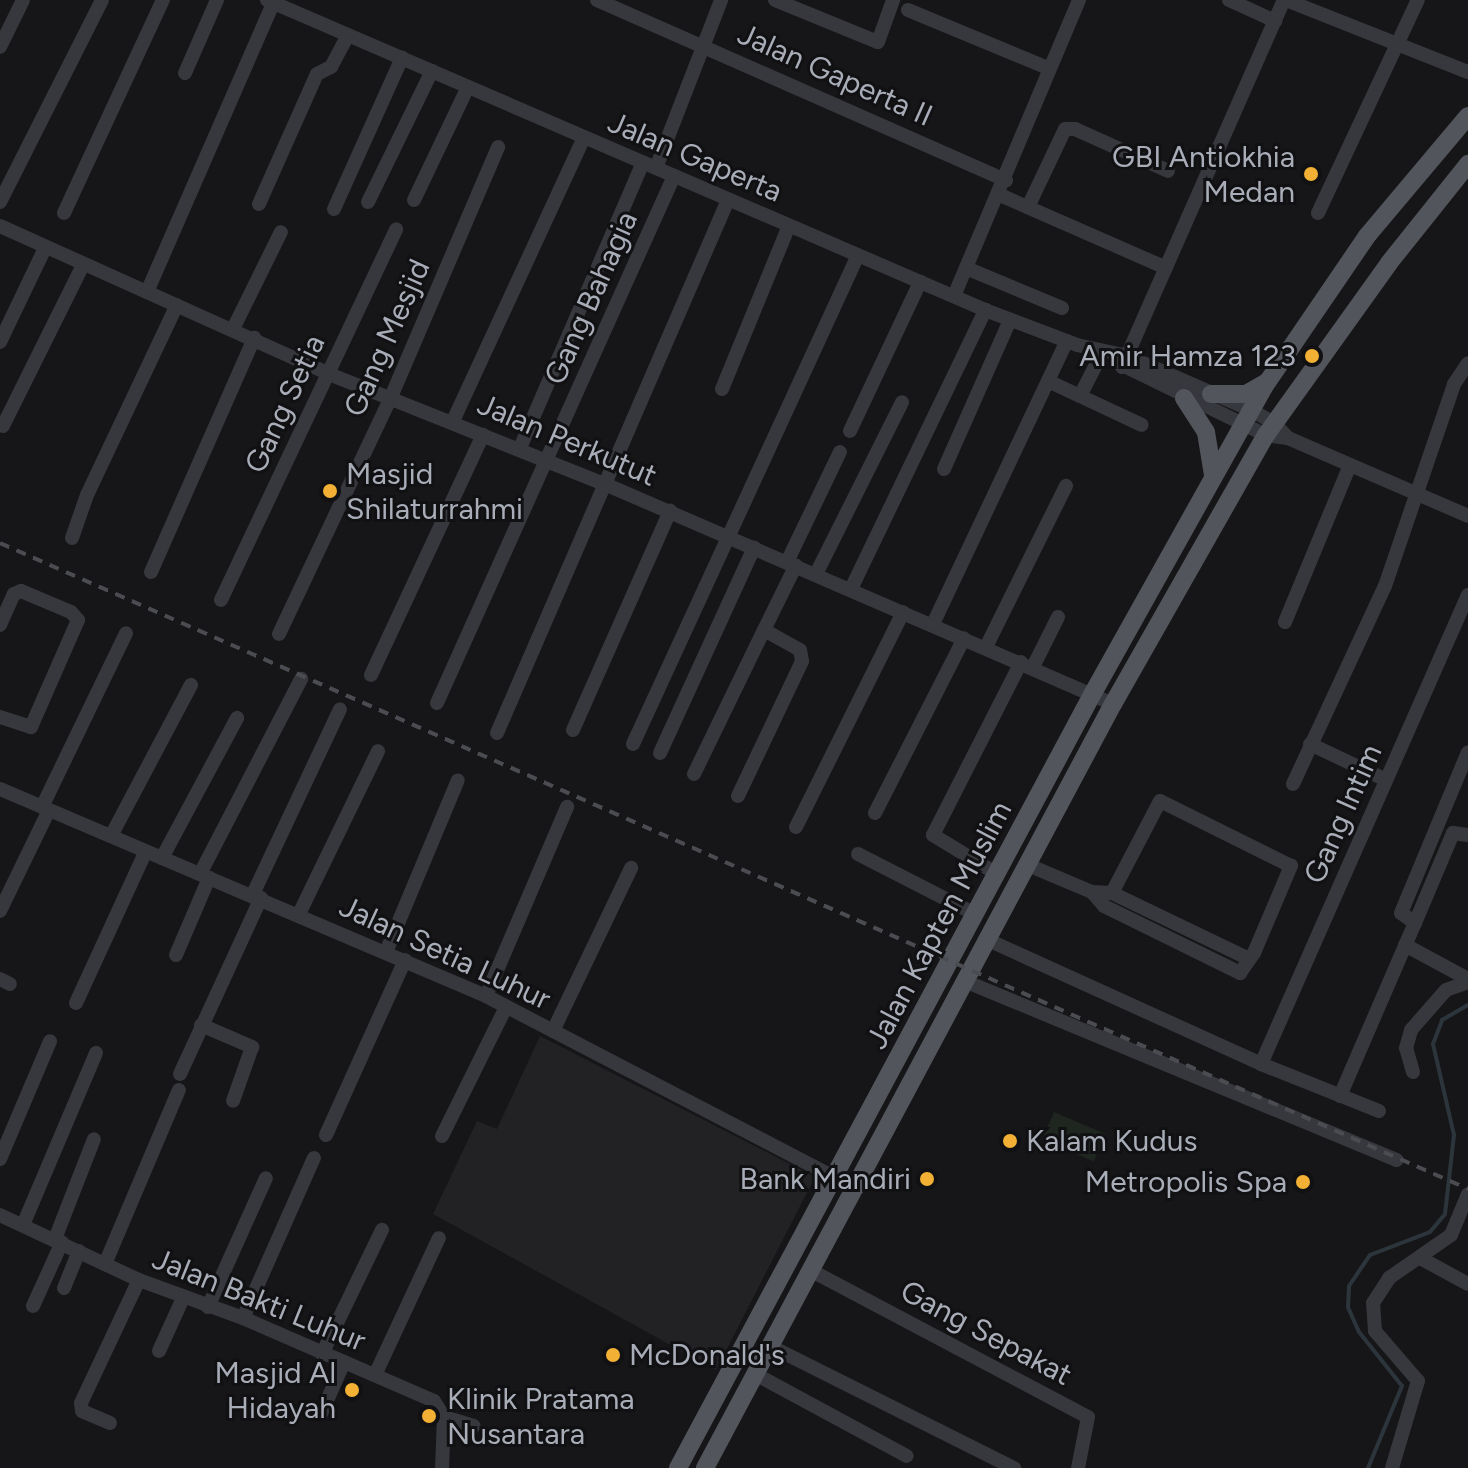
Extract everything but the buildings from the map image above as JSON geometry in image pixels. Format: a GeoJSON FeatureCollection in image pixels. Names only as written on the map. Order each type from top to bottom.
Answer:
{"type":"FeatureCollection","features":[{"type":"Feature","properties":{"kind":"main road","name":"Jalan Kapten Muslim"},"geometry":{"type":"LineString","coordinates":[[678,1468],[837,1178],[1093,693],[1246,418],[1367,236],[1468,116]]}},
{"type":"Feature","properties":{"kind":"main road","name":"Jalan Kapten Muslim"},"geometry":{"type":"LineString","coordinates":[[705,1468],[857,1189],[1113,704],[1270,429],[1468,164]]}},
{"type":"Feature","properties":{"kind":"main road"},"geometry":{"type":"LineString","coordinates":[[1211,394],[1246,394],[1268,381]]}},
{"type":"Feature","properties":{"kind":"main road"},"geometry":{"type":"LineString","coordinates":[[1184,398],[1206,432],[1213,475]]}},
{"type":"Feature","properties":{"kind":"street"},"geometry":{"type":"LineString","coordinates":[[0,47],[23,0]]}},
{"type":"Feature","properties":{"kind":"street"},"geometry":{"type":"LineString","coordinates":[[0,202],[102,0]]}},
{"type":"Feature","properties":{"kind":"street"},"geometry":{"type":"LineString","coordinates":[[64,213],[163,0]]}},
{"type":"Feature","properties":{"kind":"street"},"geometry":{"type":"LineString","coordinates":[[185,73],[217,0]]}},
{"type":"Feature","properties":{"kind":"street","name":"Jalan Gaperta II"},"geometry":{"type":"LineString","coordinates":[[597,0],[704,44],[1006,180]]}},
{"type":"Feature","properties":{"kind":"street"},"geometry":{"type":"LineString","coordinates":[[520,448],[704,44],[721,0]]}},
{"type":"Feature","properties":{"kind":"street"},"geometry":{"type":"LineString","coordinates":[[775,0],[878,42],[893,0]]}},
{"type":"Feature","properties":{"kind":"street"},"geometry":{"type":"LineString","coordinates":[[954,296],[1000,195],[1048,68],[1079,0]]}},
{"type":"Feature","properties":{"kind":"street"},"geometry":{"type":"LineString","coordinates":[[1229,0],[1275,21]]}},
{"type":"Feature","properties":{"kind":"street"},"geometry":{"type":"LineString","coordinates":[[1125,362],[1285,0],[1468,72]]}},
{"type":"Feature","properties":{"kind":"street"},"geometry":{"type":"LineString","coordinates":[[1318,213],[1418,0]]}},
{"type":"Feature","properties":{"kind":"street"},"geometry":{"type":"LineString","coordinates":[[147,292],[270,1]]}},
{"type":"Feature","properties":{"kind":"street","name":"Jalan Gaperta"},"geometry":{"type":"LineString","coordinates":[[270,1],[985,310],[1211,394],[1246,418]]}},
{"type":"Feature","properties":{"kind":"street"},"geometry":{"type":"LineString","coordinates":[[908,10],[1048,68]]}},
{"type":"Feature","properties":{"kind":"street"},"geometry":{"type":"LineString","coordinates":[[259,204],[317,74],[331,67],[348,35]]}},
{"type":"Feature","properties":{"kind":"street"},"geometry":{"type":"LineString","coordinates":[[334,209],[402,58]]}},
{"type":"Feature","properties":{"kind":"street"},"geometry":{"type":"LineString","coordinates":[[368,202],[432,71]]}},
{"type":"Feature","properties":{"kind":"street"},"geometry":{"type":"LineString","coordinates":[[414,200],[468,87]]}},
{"type":"Feature","properties":{"kind":"street"},"geometry":{"type":"LineString","coordinates":[[1028,207],[1065,129],[1075,129],[1168,171]]}},
{"type":"Feature","properties":{"kind":"street"},"geometry":{"type":"LineString","coordinates":[[453,421],[584,138]]}},
{"type":"Feature","properties":{"kind":"street","name":"Gang Mesjid"},"geometry":{"type":"LineString","coordinates":[[279,634],[391,397],[498,147]]}},
{"type":"Feature","properties":{"kind":"street","name":"Gang Bahagia"},"geometry":{"type":"LineString","coordinates":[[437,703],[548,463],[674,176]]}},
{"type":"Feature","properties":{"kind":"street"},"geometry":{"type":"LineString","coordinates":[[1000,195],[1166,268]]}},
{"type":"Feature","properties":{"kind":"street"},"geometry":{"type":"LineString","coordinates":[[497,733],[728,200]]}},
{"type":"Feature","properties":{"kind":"street","name":"Jalan Perkutut"},"geometry":{"type":"LineString","coordinates":[[0,226],[329,374],[453,421],[548,463],[670,511],[1113,704]]}},
{"type":"Feature","properties":{"kind":"street"},"geometry":{"type":"LineString","coordinates":[[722,389],[789,226]]}},
{"type":"Feature","properties":{"kind":"street","name":"Gang Setia"},"geometry":{"type":"LineString","coordinates":[[221,600],[396,229]]}},
{"type":"Feature","properties":{"kind":"street"},"geometry":{"type":"LineString","coordinates":[[233,329],[281,232]]}},
{"type":"Feature","properties":{"kind":"street"},"geometry":{"type":"LineString","coordinates":[[0,342],[45,248]]}},
{"type":"Feature","properties":{"kind":"street"},"geometry":{"type":"LineString","coordinates":[[633,744],[858,255]]}},
{"type":"Feature","properties":{"kind":"street"},"geometry":{"type":"LineString","coordinates":[[3,426],[83,265]]}},
{"type":"Feature","properties":{"kind":"street"},"geometry":{"type":"LineString","coordinates":[[966,268],[1062,308]]}},
{"type":"Feature","properties":{"kind":"street"},"geometry":{"type":"LineString","coordinates":[[850,431],[920,282]]}},
{"type":"Feature","properties":{"kind":"street"},"geometry":{"type":"LineString","coordinates":[[72,538],[87,495],[177,305]]}},
{"type":"Feature","properties":{"kind":"street"},"geometry":{"type":"LineString","coordinates":[[851,589],[985,310]]}},
{"type":"Feature","properties":{"kind":"street"},"geometry":{"type":"LineString","coordinates":[[944,469],[1010,320]]}},
{"type":"Feature","properties":{"kind":"street"},"geometry":{"type":"LineString","coordinates":[[151,572],[254,338]]}},
{"type":"Feature","properties":{"kind":"street"},"geometry":{"type":"LineString","coordinates":[[933,624],[1067,341]]}},
{"type":"Feature","properties":{"kind":"street"},"geometry":{"type":"LineString","coordinates":[[1080,396],[1104,354]]}},
{"type":"Feature","properties":{"kind":"street","name":"Jalan Gaperta"},"geometry":{"type":"LineString","coordinates":[[1125,362],[1184,398],[1246,418],[1350,465]]}},
{"type":"Feature","properties":{"kind":"street"},"geometry":{"type":"LineString","coordinates":[[1293,784],[1362,639],[1454,384],[1468,363]]}},
{"type":"Feature","properties":{"kind":"street"},"geometry":{"type":"LineString","coordinates":[[1048,381],[1142,425]]}},
{"type":"Feature","properties":{"kind":"street"},"geometry":{"type":"LineString","coordinates":[[816,574],[902,402]]}},
{"type":"Feature","properties":{"kind":"street"},"geometry":{"type":"LineString","coordinates":[[371,675],[483,435]]}},
{"type":"Feature","properties":{"kind":"street"},"geometry":{"type":"LineString","coordinates":[[694,774],[764,630],[840,452]]}},
{"type":"Feature","properties":{"kind":"street"},"geometry":{"type":"LineString","coordinates":[[1285,622],[1350,465],[1468,516]]}},
{"type":"Feature","properties":{"kind":"street"},"geometry":{"type":"LineString","coordinates":[[986,647],[1066,486]]}},
{"type":"Feature","properties":{"kind":"street"},"geometry":{"type":"LineString","coordinates":[[573,730],[670,511]]}},
{"type":"Feature","properties":{"kind":"street"},"geometry":{"type":"LineString","coordinates":[[660,753],[754,548]]}},
{"type":"Feature","properties":{"kind":"street"},"geometry":{"type":"LineString","coordinates":[[0,625],[14,594],[21,591],[71,612],[78,620],[31,727],[0,717]]}},
{"type":"Feature","properties":{"kind":"street","name":"Gang Intim"},"geometry":{"type":"LineString","coordinates":[[1263,1059],[1468,595]]}},
{"type":"Feature","properties":{"kind":"street"},"geometry":{"type":"LineString","coordinates":[[796,827],[903,612]]}},
{"type":"Feature","properties":{"kind":"street"},"geometry":{"type":"LineString","coordinates":[[997,874],[933,835],[1027,665],[1058,617]]}},
{"type":"Feature","properties":{"kind":"street"},"geometry":{"type":"LineString","coordinates":[[738,796],[802,661],[800,650],[764,630]]}},
{"type":"Feature","properties":{"kind":"street"},"geometry":{"type":"LineString","coordinates":[[0,911],[126,633]]}},
{"type":"Feature","properties":{"kind":"street"},"geometry":{"type":"LineString","coordinates":[[875,813],[964,638]]}},
{"type":"Feature","properties":{"kind":"street"},"geometry":{"type":"LineString","coordinates":[[176,955],[204,876],[301,679]]}},
{"type":"Feature","properties":{"kind":"street"},"geometry":{"type":"LineString","coordinates":[[111,836],[191,685]]}},
{"type":"Feature","properties":{"kind":"street"},"geometry":{"type":"LineString","coordinates":[[180,1074],[340,709]]}},
{"type":"Feature","properties":{"kind":"street"},"geometry":{"type":"LineString","coordinates":[[162,858],[237,718]]}},
{"type":"Feature","properties":{"kind":"street"},"geometry":{"type":"LineString","coordinates":[[1310,744],[1386,780]]}},
{"type":"Feature","properties":{"kind":"street"},"geometry":{"type":"LineString","coordinates":[[299,914],[378,751]]}},
{"type":"Feature","properties":{"kind":"street"},"geometry":{"type":"LineString","coordinates":[[1415,923],[1401,913],[1468,752]]}},
{"type":"Feature","properties":{"kind":"street"},"geometry":{"type":"LineString","coordinates":[[386,952],[458,780]]}},
{"type":"Feature","properties":{"kind":"street","name":"Jalan Setia Luhur"},"geometry":{"type":"LineString","coordinates":[[1,792],[257,896],[486,996],[857,1189]]}},
{"type":"Feature","properties":{"kind":"street"},"geometry":{"type":"LineString","coordinates":[[1092,892],[1104,906],[1240,973],[1291,866],[1162,801],[1112,893]]}},
{"type":"Feature","properties":{"kind":"street"},"geometry":{"type":"LineString","coordinates":[[486,996],[567,807]]}},
{"type":"Feature","properties":{"kind":"street"},"geometry":{"type":"LineString","coordinates":[[1340,1096],[1453,833],[1468,835]]}},
{"type":"Feature","properties":{"kind":"street"},"geometry":{"type":"LineString","coordinates":[[76,1003],[146,851]]}},
{"type":"Feature","properties":{"kind":"street"},"geometry":{"type":"LineString","coordinates":[[858,854],[975,914]]}},
{"type":"Feature","properties":{"kind":"street"},"geometry":{"type":"LineString","coordinates":[[1028,865],[1092,892],[1112,893],[1247,958]]}},
{"type":"Feature","properties":{"kind":"street"},"geometry":{"type":"LineString","coordinates":[[553,1031],[631,868]]}},
{"type":"Feature","properties":{"kind":"street"},"geometry":{"type":"LineString","coordinates":[[1145,926],[1152,912]]}},
{"type":"Feature","properties":{"kind":"street"},"geometry":{"type":"LineString","coordinates":[[1184,946],[1192,931]]}},
{"type":"Feature","properties":{"kind":"street"},"geometry":{"type":"LineString","coordinates":[[988,940],[1379,1111]]}},
{"type":"Feature","properties":{"kind":"street"},"geometry":{"type":"LineString","coordinates":[[1211,959],[1219,944]]}},
{"type":"Feature","properties":{"kind":"street"},"geometry":{"type":"LineString","coordinates":[[1405,945],[1468,981]]}},
{"type":"Feature","properties":{"kind":"street"},"geometry":{"type":"LineString","coordinates":[[326,1135],[405,960]]}},
{"type":"Feature","properties":{"kind":"street"},"geometry":{"type":"LineString","coordinates":[[1413,1072],[1406,1048],[1411,1030],[1446,990],[1468,981]]}},
{"type":"Feature","properties":{"kind":"street"},"geometry":{"type":"LineString","coordinates":[[967,982],[1397,1160]]}},
{"type":"Feature","properties":{"kind":"street"},"geometry":{"type":"LineString","coordinates":[[442,1136],[506,1007]]}},
{"type":"Feature","properties":{"kind":"street"},"geometry":{"type":"LineString","coordinates":[[201,1025],[252,1047],[233,1101]]}},
{"type":"Feature","properties":{"kind":"street"},"geometry":{"type":"LineString","coordinates":[[0,1159],[50,1041]]}},
{"type":"Feature","properties":{"kind":"street"},"geometry":{"type":"LineString","coordinates":[[23,1225],[96,1053]]}},
{"type":"Feature","properties":{"kind":"street"},"geometry":{"type":"LineString","coordinates":[[105,1264],[179,1090]]}},
{"type":"Feature","properties":{"kind":"street"},"geometry":{"type":"LineString","coordinates":[[33,1306],[94,1139]]}},
{"type":"Feature","properties":{"kind":"street"},"geometry":{"type":"LineString","coordinates":[[243,1318],[314,1158]]}},
{"type":"Feature","properties":{"kind":"street"},"geometry":{"type":"LineString","coordinates":[[208,1307],[266,1178]]}},
{"type":"Feature","properties":{"kind":"street"},"geometry":{"type":"LineString","coordinates":[[1392,1468],[1418,1381],[1375,1331],[1373,1303],[1389,1278],[1422,1259],[1451,1235],[1468,1194]]}},
{"type":"Feature","properties":{"kind":"street","name":"Jalan Bakti Luhur"},"geometry":{"type":"LineString","coordinates":[[0,1215],[139,1280],[243,1318],[434,1401],[444,1417]]}},
{"type":"Feature","properties":{"kind":"street"},"geometry":{"type":"LineString","coordinates":[[322,1354],[382,1230]]}},
{"type":"Feature","properties":{"kind":"street"},"geometry":{"type":"LineString","coordinates":[[375,1375],[439,1238]]}},
{"type":"Feature","properties":{"kind":"street"},"geometry":{"type":"LineString","coordinates":[[64,1288],[79,1251]]}},
{"type":"Feature","properties":{"kind":"street"},"geometry":{"type":"LineString","coordinates":[[1422,1259],[1468,1284]]}},
{"type":"Feature","properties":{"kind":"street","name":"Gang Sepakat"},"geometry":{"type":"LineString","coordinates":[[812,1271],[1088,1417],[1078,1468]]}},
{"type":"Feature","properties":{"kind":"street"},"geometry":{"type":"LineString","coordinates":[[110,1423],[82,1411],[81,1403],[139,1280]]}},
{"type":"Feature","properties":{"kind":"street"},"geometry":{"type":"LineString","coordinates":[[159,1351],[183,1298]]}},
{"type":"Feature","properties":{"kind":"street"},"geometry":{"type":"LineString","coordinates":[[772,1347],[1014,1468]]}},
{"type":"Feature","properties":{"kind":"street"},"geometry":{"type":"LineString","coordinates":[[321,1414],[344,1362]]}},
{"type":"Feature","properties":{"kind":"street"},"geometry":{"type":"LineString","coordinates":[[757,1375],[907,1456]]}},
{"type":"Feature","properties":{"kind":"street"},"geometry":{"type":"LineString","coordinates":[[442,1468],[444,1417],[474,1426]]}},
{"type":"Feature","properties":{"kind":"shaded area"},"geometry":{"type":"Polygon","coordinates":[[[540,1036],[815,1177],[716,1370],[433,1214],[477,1121],[497,1129],[540,1036]]]}},
{"type":"Feature","properties":{"kind":"shaded area"},"geometry":{"type":"Polygon","coordinates":[[[1054,1112],[1106,1134],[1094,1161],[1042,1140],[1054,1112]]]}},
{"type":"Feature","properties":{"kind":"waterway"},"geometry":{"type":"LineString","coordinates":[[1368,1468],[1402,1386],[1359,1332],[1348,1307],[1349,1286],[1370,1255],[1430,1232],[1445,1214],[1454,1135],[1433,1044],[1442,1020],[1468,1005]]}},
{"type":"Feature","properties":{"kind":"railway"},"geometry":{"type":"LineString","coordinates":[[0,543],[1468,1189]]}},
{"type":"Feature","properties":{"kind":"place","name":"GBI Antiokhia Medan"},"geometry":{"type":"Point","coordinates":[1311,174]}},
{"type":"Feature","properties":{"kind":"place","name":"Amir Hamza 123"},"geometry":{"type":"Point","coordinates":[1312,356]}},
{"type":"Feature","properties":{"kind":"place","name":"Masjid Shilaturrahmi"},"geometry":{"type":"Point","coordinates":[330,491]}},
{"type":"Feature","properties":{"kind":"place","name":"Kalam Kudus"},"geometry":{"type":"Point","coordinates":[1010,1141]}},
{"type":"Feature","properties":{"kind":"place","name":"Bank Mandiri"},"geometry":{"type":"Point","coordinates":[927,1179]}},
{"type":"Feature","properties":{"kind":"place","name":"Metropolis Spa"},"geometry":{"type":"Point","coordinates":[1303,1182]}},
{"type":"Feature","properties":{"kind":"place","name":"McDonald's"},"geometry":{"type":"Point","coordinates":[613,1355]}},
{"type":"Feature","properties":{"kind":"place","name":"Masjid Al Hidayah"},"geometry":{"type":"Point","coordinates":[352,1390]}},
{"type":"Feature","properties":{"kind":"place","name":"Klinik Pratama Nusantara"},"geometry":{"type":"Point","coordinates":[429,1416]}}]}
